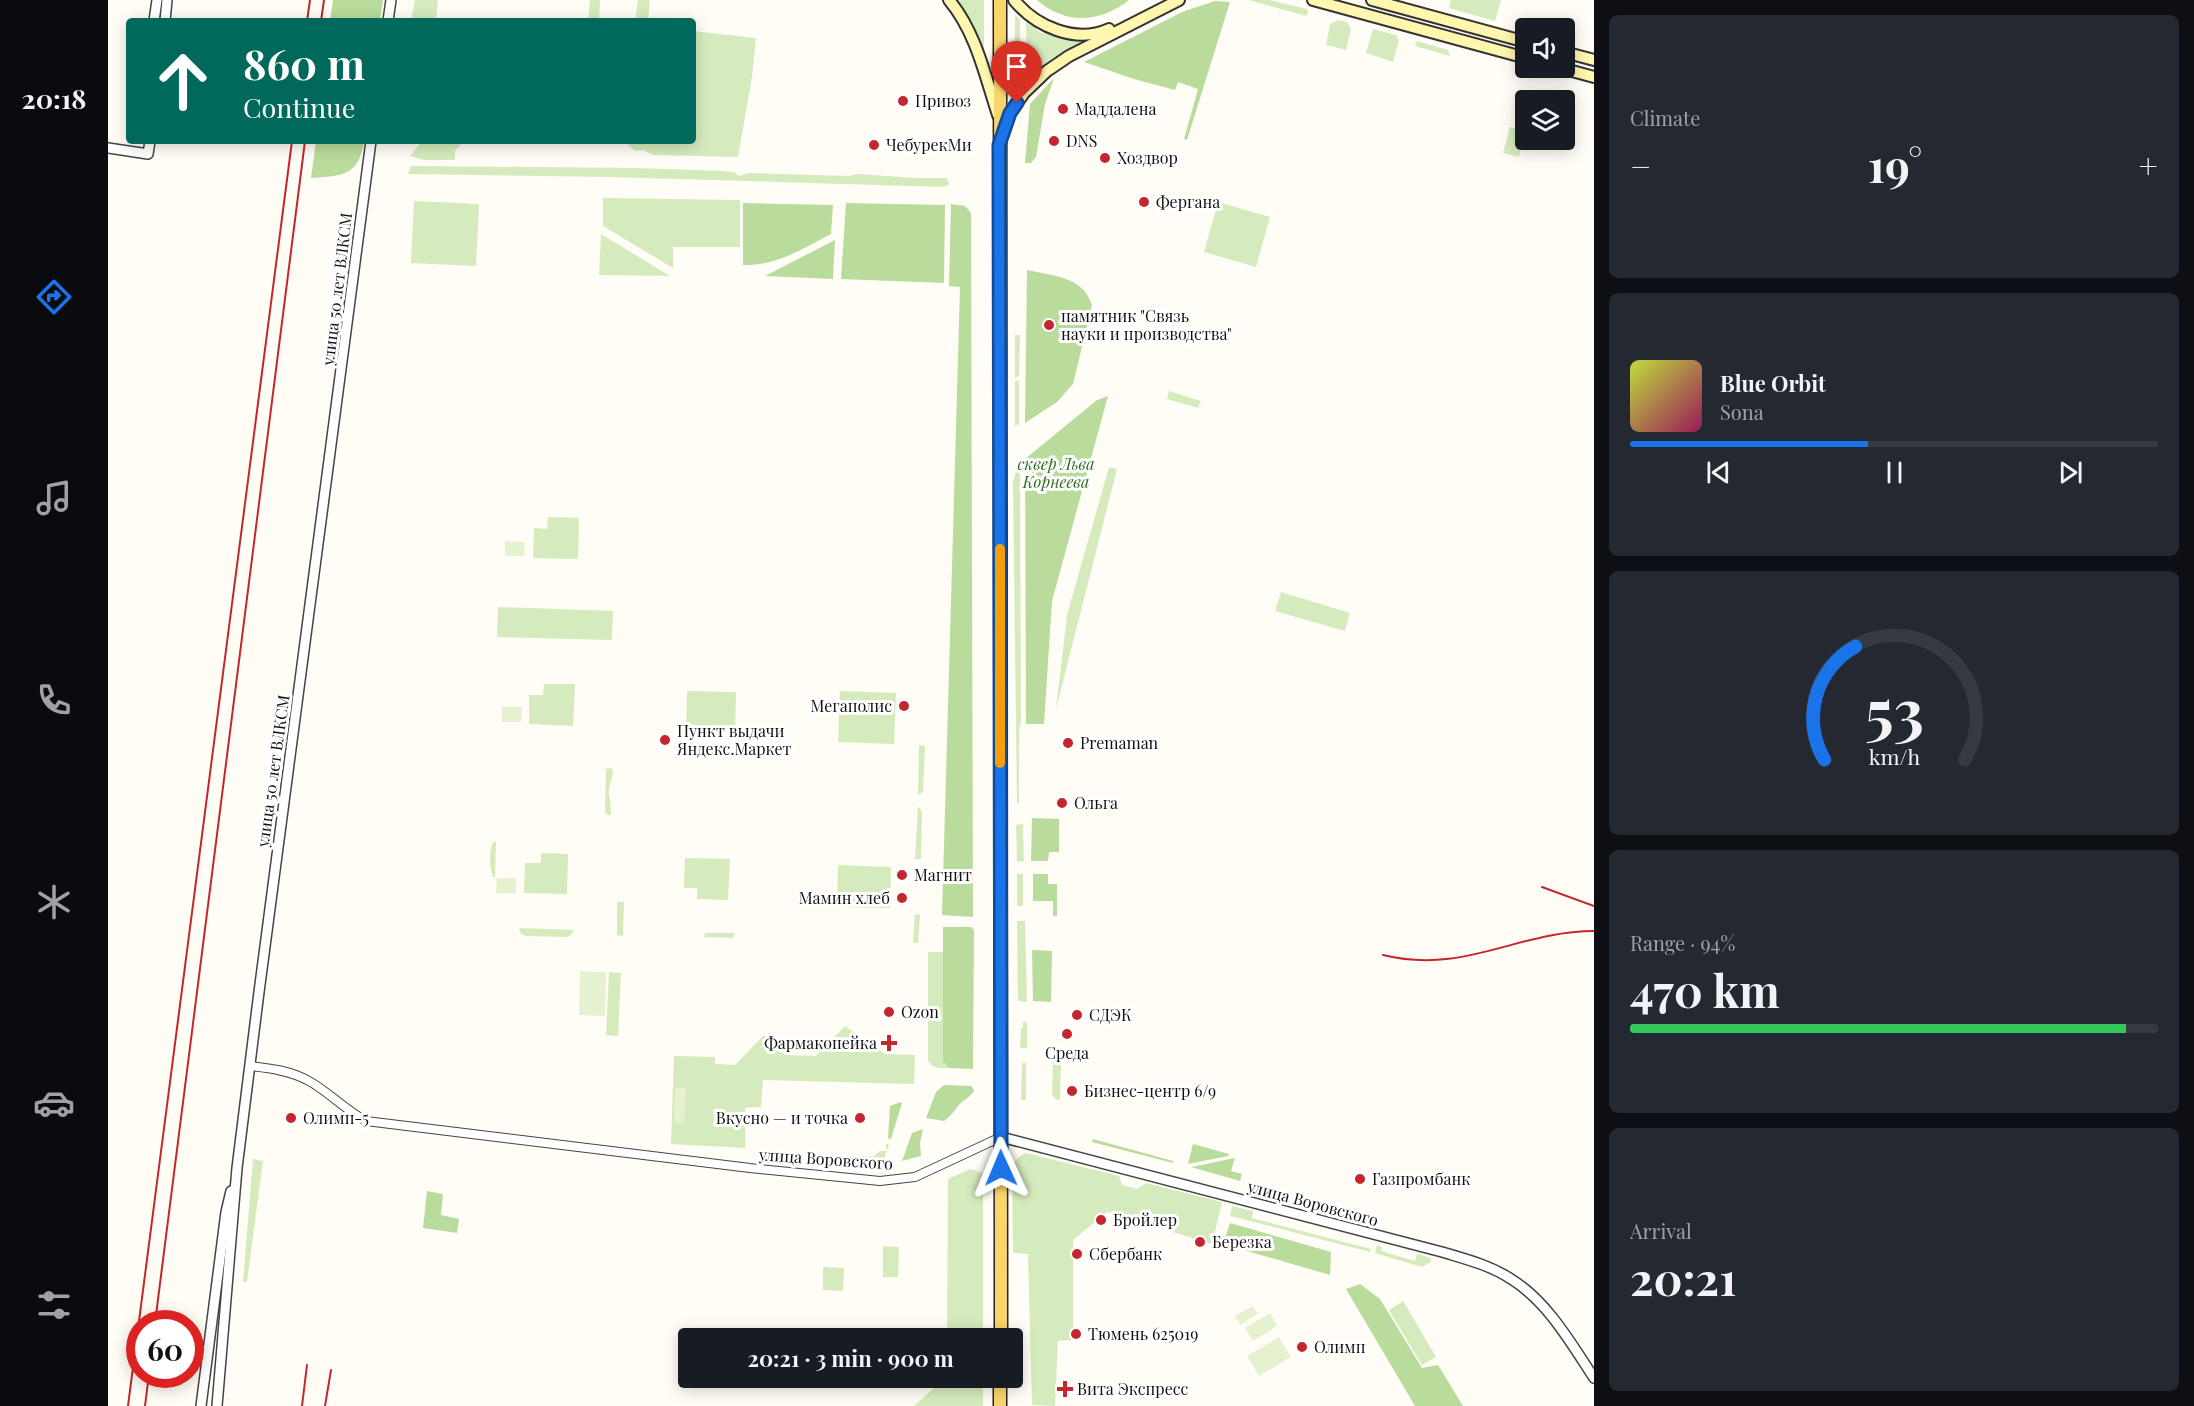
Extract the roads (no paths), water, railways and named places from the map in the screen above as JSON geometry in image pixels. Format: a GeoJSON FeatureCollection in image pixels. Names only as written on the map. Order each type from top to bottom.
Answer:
{"type":"FeatureCollection","features":[{"type":"Feature","properties":{"kind":"main road"},"geometry":{"type":"LineString","coordinates":[[949,0],[976,48],[999,117]]}},
{"type":"Feature","properties":{"kind":"main road"},"geometry":{"type":"LineString","coordinates":[[1000,0],[1001,1328]]}},
{"type":"Feature","properties":{"kind":"main road"},"geometry":{"type":"LineString","coordinates":[[1014,0],[1023,11],[1039,23],[1059,31],[1086,34],[1102,33],[1162,0]]}},
{"type":"Feature","properties":{"kind":"main road"},"geometry":{"type":"LineString","coordinates":[[999,145],[1010,113],[1024,93],[1047,71],[1069,56],[1179,0]]}},
{"type":"Feature","properties":{"kind":"main road"},"geometry":{"type":"LineString","coordinates":[[1313,0],[1515,55]]}},
{"type":"Feature","properties":{"kind":"main road"},"geometry":{"type":"LineString","coordinates":[[1372,0],[1515,39]]}},
{"type":"Feature","properties":{"kind":"main road"},"geometry":{"type":"LineString","coordinates":[[1575,55],[1594,60]]}},
{"type":"Feature","properties":{"kind":"main road"},"geometry":{"type":"LineString","coordinates":[[1575,72],[1594,77]]}},
{"type":"Feature","properties":{"kind":"main road"},"geometry":{"type":"LineString","coordinates":[[1000,1388],[1000,1406]]}},
{"type":"Feature","properties":{"kind":"street"},"geometry":{"type":"LineString","coordinates":[[154,18],[157,0]]}},
{"type":"Feature","properties":{"kind":"street"},"geometry":{"type":"LineString","coordinates":[[165,18],[167,0]]}},
{"type":"Feature","properties":{"kind":"street"},"geometry":{"type":"LineString","coordinates":[[388,18],[391,0]]}},
{"type":"Feature","properties":{"kind":"street"},"geometry":{"type":"LineString","coordinates":[[136,152],[137,144]]}},
{"type":"Feature","properties":{"kind":"street"},"geometry":{"type":"LineString","coordinates":[[108,148],[148,154],[150,144]]}},
{"type":"Feature","properties":{"kind":"street","name":"улица 50 лет ВЛКСМ"},"geometry":{"type":"LineString","coordinates":[[217,1406],[237,1168],[371,144]]}},
{"type":"Feature","properties":{"kind":"street","name":"улица Воровского"},"geometry":{"type":"LineString","coordinates":[[250,1066],[284,1072],[307,1080],[352,1114],[366,1121],[750,1168],[880,1181],[915,1177],[1001,1137],[1442,1252],[1492,1268],[1532,1294],[1552,1317],[1594,1378]]}},
{"type":"Feature","properties":{"kind":"street"},"geometry":{"type":"LineString","coordinates":[[201,1406],[226,1212],[237,1168]]}},
{"type":"Feature","properties":{"kind":"street"},"geometry":{"type":"LineString","coordinates":[[1586,1365],[1594,1358]]}},
{"type":"Feature","properties":{"kind":"railway"},"geometry":{"type":"LineString","coordinates":[[307,18],[310,0]]}},
{"type":"Feature","properties":{"kind":"railway"},"geometry":{"type":"LineString","coordinates":[[321,18],[324,0]]}},
{"type":"Feature","properties":{"kind":"railway"},"geometry":{"type":"LineString","coordinates":[[128,1406],[292,144]]}},
{"type":"Feature","properties":{"kind":"railway"},"geometry":{"type":"LineString","coordinates":[[157,1310],[305,144]]}},
{"type":"Feature","properties":{"kind":"railway"},"geometry":{"type":"LineString","coordinates":[[1542,887],[1594,906]]}},
{"type":"Feature","properties":{"kind":"railway"},"geometry":{"type":"LineString","coordinates":[[1383,955],[1412,960],[1439,960],[1566,933],[1594,931]]}},
{"type":"Feature","properties":{"kind":"railway"},"geometry":{"type":"LineString","coordinates":[[302,1406],[307,1365]]}},
{"type":"Feature","properties":{"kind":"railway"},"geometry":{"type":"LineString","coordinates":[[325,1406],[331,1370]]}},
{"type":"Feature","properties":{"kind":"railway"},"geometry":{"type":"LineString","coordinates":[[145,1406],[147,1388]]}},
{"type":"Feature","properties":{"kind":"place","name":"Привоз"},"geometry":{"type":"Point","coordinates":[903,101]}},
{"type":"Feature","properties":{"kind":"place","name":"Маддалена"},"geometry":{"type":"Point","coordinates":[1063,109]}},
{"type":"Feature","properties":{"kind":"place","name":"DNS"},"geometry":{"type":"Point","coordinates":[1054,141]}},
{"type":"Feature","properties":{"kind":"place","name":"ЧебурекМи"},"geometry":{"type":"Point","coordinates":[874,145]}},
{"type":"Feature","properties":{"kind":"place","name":"Хоздвор"},"geometry":{"type":"Point","coordinates":[1105,158]}},
{"type":"Feature","properties":{"kind":"place","name":"Фергана"},"geometry":{"type":"Point","coordinates":[1144,202]}},
{"type":"Feature","properties":{"kind":"place","name":"памятник \"Связь науки и производства\""},"geometry":{"type":"Point","coordinates":[1049,325]}},
{"type":"Feature","properties":{"kind":"place","name":"Мегаполис"},"geometry":{"type":"Point","coordinates":[904,706]}},
{"type":"Feature","properties":{"kind":"place","name":"Пункт выдачи Яндекс.Маркет"},"geometry":{"type":"Point","coordinates":[665,740]}},
{"type":"Feature","properties":{"kind":"place","name":"Premaman"},"geometry":{"type":"Point","coordinates":[1068,743]}},
{"type":"Feature","properties":{"kind":"place","name":"Ольга"},"geometry":{"type":"Point","coordinates":[1062,803]}},
{"type":"Feature","properties":{"kind":"place","name":"Магнит"},"geometry":{"type":"Point","coordinates":[902,875]}},
{"type":"Feature","properties":{"kind":"place","name":"Мамин хлеб"},"geometry":{"type":"Point","coordinates":[902,898]}},
{"type":"Feature","properties":{"kind":"place","name":"Ozon"},"geometry":{"type":"Point","coordinates":[889,1012]}},
{"type":"Feature","properties":{"kind":"place","name":"СДЭК"},"geometry":{"type":"Point","coordinates":[1077,1015]}},
{"type":"Feature","properties":{"kind":"place","name":"Среда"},"geometry":{"type":"Point","coordinates":[1067,1034]}},
{"type":"Feature","properties":{"kind":"place","name":"Фармакопейка"},"geometry":{"type":"Point","coordinates":[889,1043]}},
{"type":"Feature","properties":{"kind":"place","name":"Бизнес-центр 6/9"},"geometry":{"type":"Point","coordinates":[1072,1091]}},
{"type":"Feature","properties":{"kind":"place","name":"Олимп-5"},"geometry":{"type":"Point","coordinates":[291,1118]}},
{"type":"Feature","properties":{"kind":"place","name":"Вкусно — и точка"},"geometry":{"type":"Point","coordinates":[860,1118]}},
{"type":"Feature","properties":{"kind":"place","name":"Газпромбанк"},"geometry":{"type":"Point","coordinates":[1360,1179]}},
{"type":"Feature","properties":{"kind":"place","name":"Бройлер"},"geometry":{"type":"Point","coordinates":[1101,1220]}},
{"type":"Feature","properties":{"kind":"place","name":"Березка"},"geometry":{"type":"Point","coordinates":[1200,1242]}},
{"type":"Feature","properties":{"kind":"place","name":"Сбербанк"},"geometry":{"type":"Point","coordinates":[1077,1254]}},
{"type":"Feature","properties":{"kind":"place","name":"Тюмень 625019"},"geometry":{"type":"Point","coordinates":[1076,1334]}},
{"type":"Feature","properties":{"kind":"place","name":"Олимп"},"geometry":{"type":"Point","coordinates":[1302,1347]}},
{"type":"Feature","properties":{"kind":"place","name":"Вита Экспресс"},"geometry":{"type":"Point","coordinates":[1065,1389]}},
{"type":"Feature","properties":{"kind":"park label","name":"сквер Льва Корнеева"},"geometry":{"type":"Point","coordinates":[1056,473]}}]}
